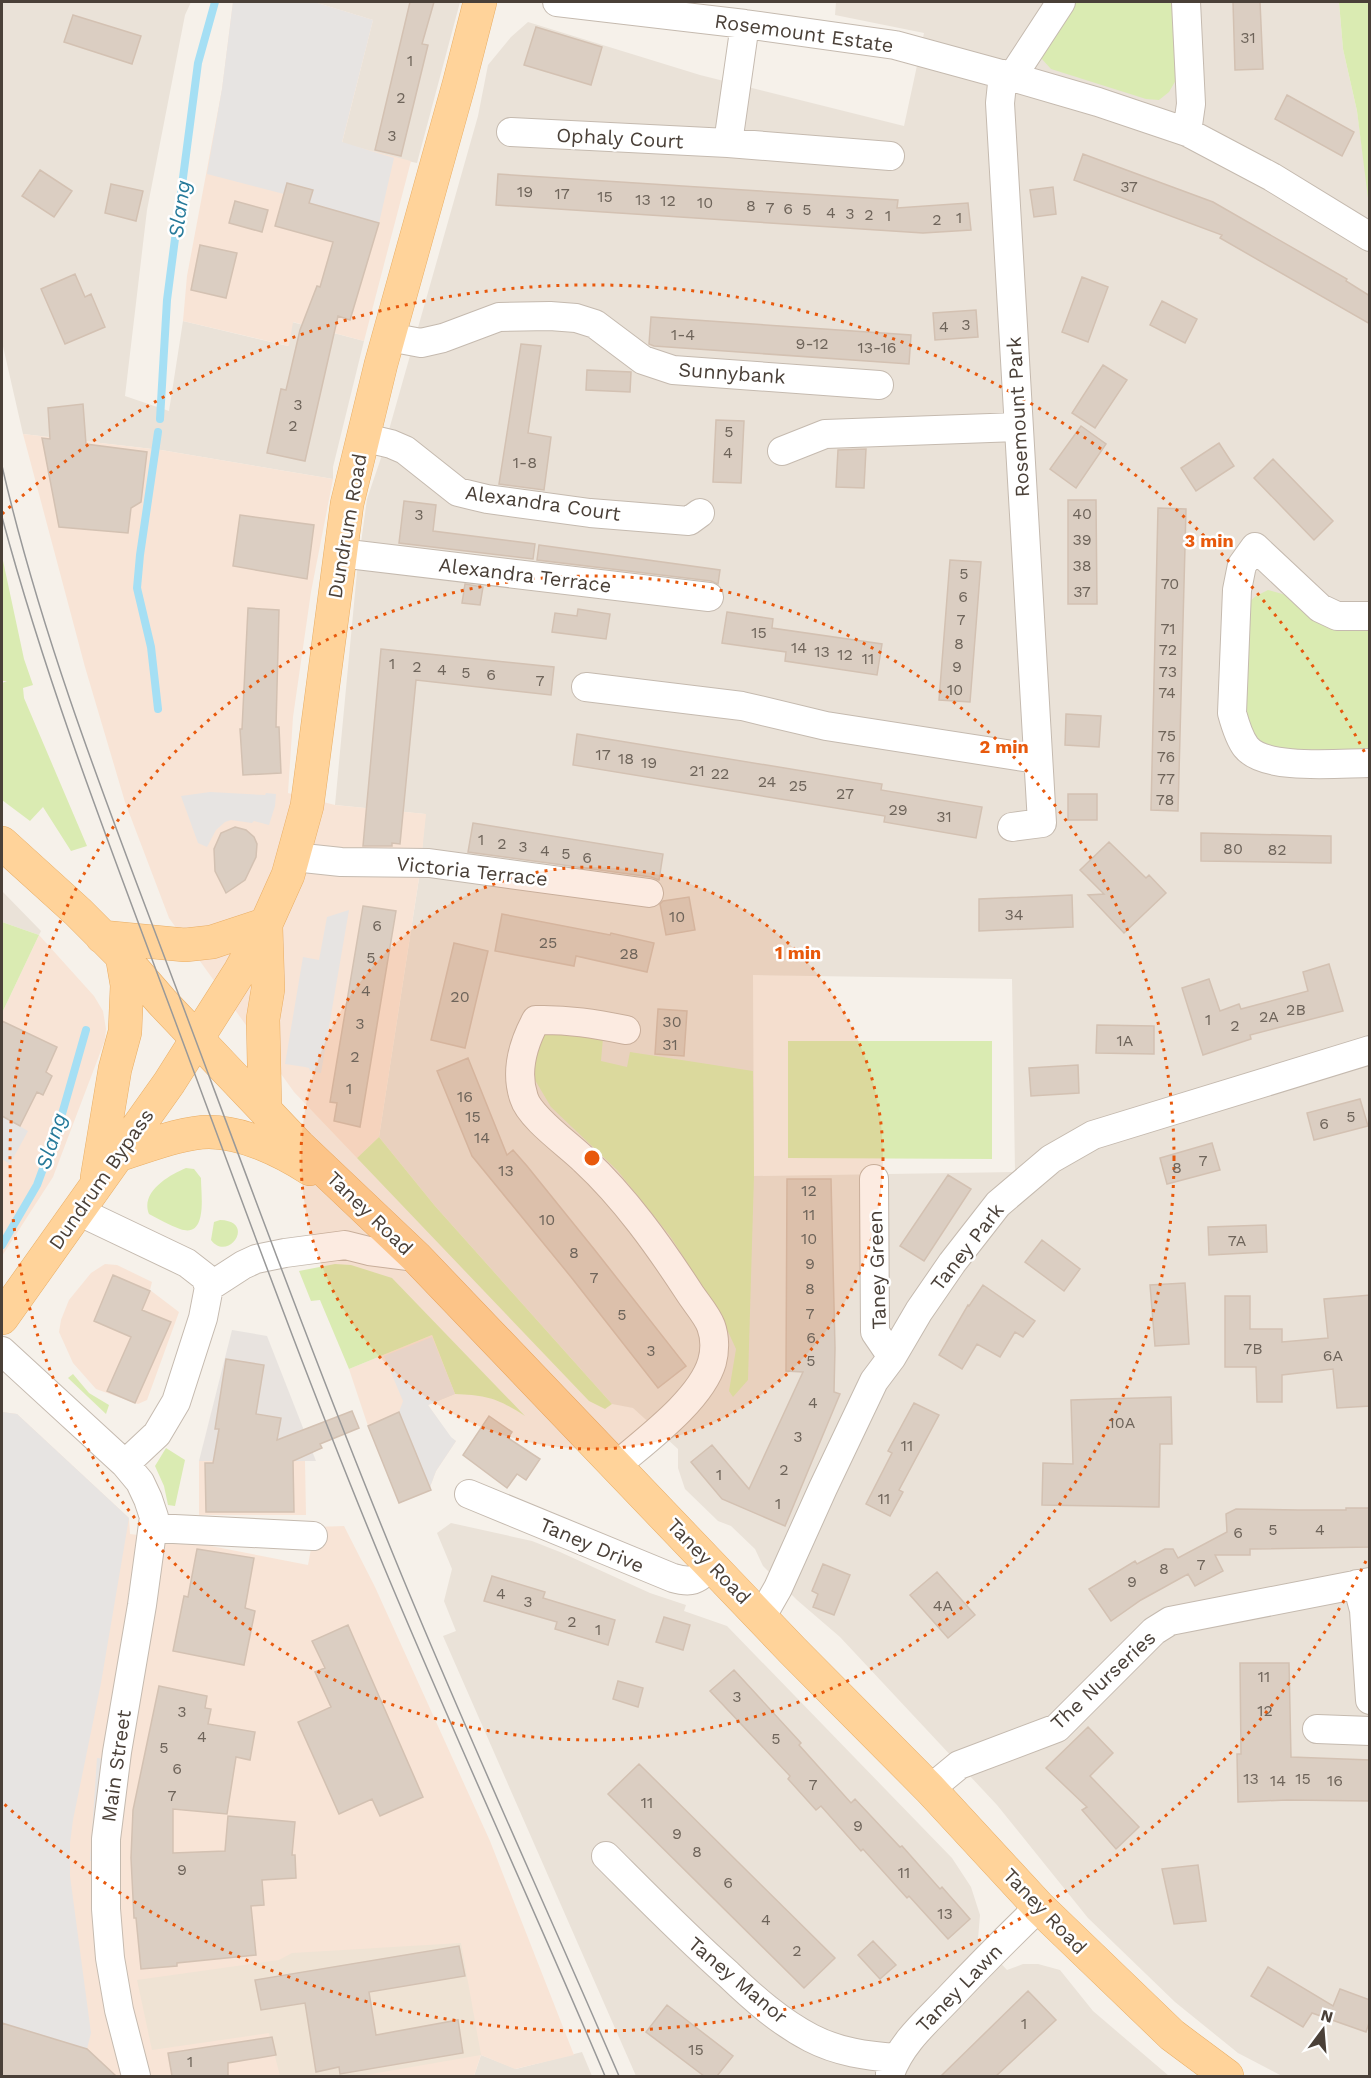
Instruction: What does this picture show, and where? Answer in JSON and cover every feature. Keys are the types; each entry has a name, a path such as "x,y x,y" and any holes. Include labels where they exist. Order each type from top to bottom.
{"main road":[{"name":"Dundrum Road","path":"196,1038 236,978 266,924 294,857 307,806 347,504 389,337 480,2"},
{"name":"Taney Road","path":"2,843 78,912 299,1146 416,1257 827,1686 930,1789 1039,1907 1172,2035 1227,2076"},
{"path":"87,1198 97,1167 115,1069 125,1032 127,985 112,946 185,945 212,942 266,924 268,988 263,1019 265,1110"},
{"name":"Dundrum Bypass","path":"2,1318 169,1083 196,1038"},
{"path":"118,1155 181,1136 211,1132 242,1138 293,1158 348,1192"}],"street":[{"name":"Rosemount Estate","path":"557,2 602,5 895,45 1008,75 1187,132 1272,177 1370,237"},
{"path":"1008,75 1061,2"},
{"path":"1186,2 1191,104 1187,132"},
{"path":"728,143 746,24"},
{"name":"Rosemount Park","path":"1008,75 1000,103 1042,823 1012,827"},
{"name":"Ophaly Court","path":"511,132 728,143 890,156"},
{"name":"Sunnybank","path":"389,337 421,343 443,338 499,317 576,318 595,324 643,360 673,370 879,385"},
{"path":"782,451 825,434 1018,427"},
{"name":"Alexandra Court","path":"363,437 405,450 458,492 487,499 590,513 688,521 700,513"},
{"path":"1370,616 1337,616 1320,608 1255,547 1242,565 1237,590 1232,713 1246,748 1261,758 1286,763 1370,763"},
{"name":"Alexandra Terrace","path":"340,553 709,597"},
{"path":"586,687 742,706 826,726 1037,759"},
{"name":"Victoria Terrace","path":"294,857 340,862 429,863 649,893"},
{"path":"617,1465 668,1421 697,1391 712,1364 714,1344 710,1325 670,1263 629,1209 586,1161 541,1121 525,1101 519,1076 527,1036 536,1020 576,1022 626,1030"},
{"name":"Taney Park","path":"762,1616 778,1588 874,1380 892,1357 919,1311 952,1263 998,1204 1051,1159 1093,1135 1370,1050"},
{"name":"Taney Green","path":"874,1179 875,1332 892,1357"},
{"path":"87,1198 187,1263 205,1277 209,1287 203,1318 176,1402 157,1434 125,1464"},
{"path":"209,1287 256,1259 285,1253 345,1245 369,1251 416,1257"},
{"name":"Main Street","path":"2,1351 125,1464 140,1482 154,1517 142,1605 110,1797 105,1875 110,1958 119,2010 136,2076"},
{"name":"Taney Drive","path":"469,1494 684,1582 694,1580 713,1566"},
{"path":"154,1528 314,1536"},
{"name":"The Nurseries","path":"930,1789 959,1765 1057,1728 1154,1631 1170,1621 1364,1583 1370,1700"},
{"path":"1317,1729 1370,1731"},
{"name":"Taney Manor","path":"606,1856 685,1936 763,2007 811,2038 841,2050 870,2056 892,2067"},
{"name":"Taney Lawn","path":"892,2067 916,2031 1039,1907"}],"shaded area":[{"path":"2,2 191,2 185,15 147,210 125,396 169,411 183,321 288,346 292,322 364,341 333,467 333,479 161,450 23,434 2,342"},
{"path":"233,2 314,2 373,20 342,143 411,161 364,341 293,322 289,346 183,321 187,276 222,89"},
{"path":"233,2 314,2 373,20 342,142 394,158 379,223 309,203 313,190 288,183 284,194 207,174 222,89"},
{"path":"314,2 460,2 417,163 342,143 373,20"},
{"path":"836,2 1339,2 1343,49 1357,111 1370,206 1369,2076 1282,2076 1238,2053 1175,2002 1088,1918 997,1805 840,1637 797,1600 763,1566 755,1549 731,1526 718,1521 685,1489 678,1468 678,1449 633,1408 612,1404 435,1206 379,1137 420,872 425,814 335,805 357,572 367,499 381,458 478,116 488,65 511,37 528,22 700,75 904,126 924,33 835,15","holes":["753,975 1012,979 1015,1172 754,1176"]},
{"path":"23,434 161,450 333,479 311,592 293,717 288,793 335,805 426,814 420,872 379,1137 357,1158 294,1092 169,918 125,802 85,667"},
{"path":"210,792 276,794 269,825 254,821 252,823 231,820 216,830 207,847 198,843 181,796"},
{"path":"2,891 41,931 39,935 2,922"},
{"path":"349,910 321,1073 310,1071 309,1068 285,1064 303,957 319,960 327,917"},
{"path":"39,935 94,996 103,1011 105,1040 53,1177 2,1256 2,1013"},
{"path":"2,1116 28,1131 10,1164 2,1159"},
{"path":"105,1264 117,1265 152,1282 150,1290 179,1312 147,1400 138,1404 96,1389 73,1363 59,1332 69,1300 91,1273"},
{"path":"232,1330 267,1336 316,1461 199,1461"},
{"path":"432,1335 455,1394 428,1405 451,1438 456,1441 436,1471 431,1490 399,1503 368,1426 349,1369"},
{"path":"432,1337 455,1394 428,1405 456,1441 436,1471 430,1487 399,1412 403,1401 384,1356"},
{"path":"2,1412 17,1414 129,1518 130,1534 185,1541 308,1565 315,1527 344,1526 375,1587 490,1841 574,2055 515,2069 481,2055 474,2076 2,2076"},
{"path":"2,1412 17,1414 129,1518 101,1683 70,1843 70,1876 91,2033 87,2049 2,2023"},
{"path":"199,1461 305,1461 306,1515 199,1515"},
{"path":"451,1523 532,1541 650,1593 686,1605 684,1611 727,1626 952,1858 971,1887 980,1915 978,1939 1007,1970 1023,1964 1038,1964 1060,1970 1093,2011 1169,2076 636,2076 443,1636 456,1631 444,1601 452,1569 437,1533"},
{"path":"97,1758 107,1759 99,1861 90,1861"},
{"path":"461,1943 481,2055 360,2076 280,2076 269,2033 152,2050 137,1980 279,1960 292,1953"},
{"path":"582,2052 592,2076 474,2076 481,2055 516,2069"}],"green space":[{"path":"1069,2 1172,2 1176,80 1169,92 1159,100 1146,99 1051,69 1041,58"},
{"path":"1339,2 1369,2 1369,206 1357,111 1343,49"},
{"path":"2,556 24,659 33,685 23,688 24,698 87,846 71,851 43,807 30,821 2,800 2,683 7,681 2,681"},
{"path":"1268,590 1286,595 1328,628 1340,631 1369,630 1369,751 1279,749 1261,742 1248,726 1245,706 1248,603"},
{"path":"2,922 39,935 2,1013"},
{"path":"542,1030 603,1038 601,1061 627,1067 630,1052 753,1071 754,1176 748,1380 733,1397 729,1391 736,1349 720,1314 670,1236 617,1170 551,1107 532,1075"},
{"path":"788,1041 992,1041 992,1159 788,1158"},
{"path":"379,1137 435,1206 612,1404 605,1409 589,1401 357,1158"},
{"path":"186,1168 194,1169 201,1178 201,1214 195,1228 189,1230 180,1229 149,1214 147,1206 152,1192 158,1185"},
{"path":"220,1220 231,1222 237,1227 236,1239 225,1247 218,1246 211,1240 214,1222"},
{"path":"335,1264 351,1265 392,1278 525,1416 492,1399 476,1395 455,1394 432,1335 349,1369 320,1300 311,1301 299,1271"},
{"path":"73,1374 89,1393 109,1405 106,1414 68,1378"},
{"path":"166,1448 185,1460 175,1506 168,1505 164,1486 155,1466"}],"building":[{"path":"410,2 434,2 422,44 428,45 401,156 375,150"},
{"path":"1233,2 1260,2 1263,69 1235,70"},
{"path":"73,15 141,36 132,64 64,42"},
{"path":"536,27 602,47 591,85 524,65"},
{"path":"1287,95 1354,132 1342,156 1275,119"},
{"path":"1083,154 1213,202 1347,279 1346,281 1370,296 1370,324 1220,238 1222,235 1074,180"},
{"path":"40,170 72,191 54,217 22,196"},
{"path":"498,174 898,200 897,208 968,203 971,230 923,233 496,205"},
{"path":"287,183 313,190 309,203 379,223 350,320 338,316 305,461 267,453 281,389 286,390 300,330 317,286 320,287 333,242 275,226"},
{"path":"111,184 143,191 136,221 105,213"},
{"path":"1053,187 1056,214 1034,217 1030,190"},
{"path":"235,201 268,210 262,232 229,223"},
{"path":"200,245 237,253 226,298 191,290"},
{"path":"75,274 85,297 91,294 105,327 65,344 41,289"},
{"path":"1082,277 1108,287 1088,342 1062,332"},
{"path":"1162,301 1197,319 1185,343 1150,325"},
{"path":"976,310 978,337 935,340 933,313"},
{"path":"651,317 911,335 909,364 654,346 649,344"},
{"path":"521,344 541,346 528,433 551,437 544,490 499,484"},
{"path":"1103,365 1127,380 1095,428 1072,413"},
{"path":"587,370 631,372 630,392 586,390"},
{"path":"83,404 86,444 147,452 141,502 131,508 128,533 59,527 42,438 50,439 48,408"},
{"path":"716,420 744,421 741,483 713,482"},
{"path":"1081,426 1106,444 1076,488 1050,469"},
{"path":"1219,443 1234,466 1196,491 1181,468"},
{"path":"866,449 864,488 836,487 838,450"},
{"path":"1273,459 1333,521 1314,540 1254,478"},
{"path":"1068,500 1096,500 1097,604 1068,604"},
{"path":"404,501 436,505 433,531 535,544 533,559 399,543"},
{"path":"1158,508 1186,509 1178,811 1151,810"},
{"path":"240,515 314,525 307,579 233,566"},
{"path":"539,545 720,570 718,584 711,581 537,560"},
{"path":"950,560 981,562 970,702 939,700"},
{"path":"465,584 483,587 480,605 462,603"},
{"path":"248,608 279,610 276,727 279,727 281,773 243,775 240,729 242,729"},
{"path":"578,609 610,614 606,639 552,632 555,613 577,616"},
{"path":"727,612 773,619 772,628 882,644 877,675 785,661 786,652 722,643"},
{"path":"381,649 554,667 551,695 416,680 400,844 363,846"},
{"path":"1066,714 1101,716 1099,747 1065,745"},
{"path":"577,734 882,784 881,790 982,807 976,838 884,822 885,816 573,765"},
{"path":"1068,794 1097,794 1097,820 1068,820"},
{"path":"473,823 663,854 659,880 651,877 468,852"},
{"path":"235,827 246,830 254,837 257,844 256,857 245,880 226,893 215,871 214,849 221,833"},
{"path":"1201,833 1331,836 1331,863 1201,861"},
{"path":"1109,842 1146,878 1149,875 1166,893 1124,933 1088,895 1104,894 1080,870"},
{"path":"1072,895 1073,927 979,931 979,899"},
{"path":"689,897 695,930 666,935 660,904 663,901"},
{"path":"363,906 396,911 360,1127 334,1121 337,1103 330,1102"},
{"path":"502,914 654,943 647,972 576,956 574,966 495,951"},
{"path":"454,943 488,951 465,1048 431,1040"},
{"path":"1329,964 1343,1011 1250,1035 1251,1039 1203,1055 1182,988 1209,979 1220,1011 1239,1004 1241,1009 1308,991 1303,972"},
{"path":"658,1009 687,1011 684,1056 655,1054"},
{"path":"2,1021 57,1047 46,1072 52,1076 43,1095 37,1092 20,1126 2,1116"},
{"path":"1097,1025 1154,1026 1154,1054 1096,1053"},
{"path":"468,1058 507,1155 513,1150 527,1166 686,1366 658,1388 472,1156 437,1071"},
{"path":"1078,1065 1079,1093 1031,1096 1029,1068"},
{"path":"1360,1099 1368,1126 1314,1140 1307,1113"},
{"path":"1212,1143 1220,1170 1167,1184 1160,1158"},
{"path":"948,1175 971,1189 924,1261 900,1246"},
{"path":"787,1179 831,1179 834,1392 840,1394 785,1526 722,1499 691,1462 712,1445 749,1489 803,1372 786,1371"},
{"path":"1266,1225 1267,1252 1209,1255 1208,1227"},
{"path":"1042,1240 1080,1269 1064,1291 1025,1262"},
{"path":"113,1275 150,1291 142,1310 171,1322 135,1403 107,1391 131,1337 94,1321"},
{"path":"1185,1283 1189,1344 1155,1346 1150,1285"},
{"path":"983,1285 1035,1321 1023,1337 1015,1332 1000,1357 977,1344 962,1369 939,1355 968,1305"},
{"path":"1370,1295 1370,1406 1337,1408 1333,1369 1282,1375 1282,1402 1257,1402 1256,1367 1225,1367 1225,1296 1250,1296 1250,1329 1282,1329 1282,1342 1328,1338 1324,1299"},
{"path":"226,1359 264,1365 256,1414 281,1418 277,1440 352,1411 359,1428 320,1444 322,1448 293,1461 294,1512 206,1512 205,1463 213,1463 219,1429 215,1429"},
{"path":"1171,1397 1172,1444 1160,1444 1159,1507 1042,1505 1043,1463 1073,1464 1071,1400"},
{"path":"914,1403 939,1415 899,1490 903,1492 890,1516 866,1504 892,1453 888,1451"},
{"path":"399,1412 431,1490 399,1503 368,1426"},
{"path":"489,1416 512,1432 508,1438 540,1459 526,1480 517,1474 507,1488 463,1455"},
{"path":"1346,1508 1370,1508 1370,1547 1250,1549 1250,1555 1215,1555 1223,1571 1195,1586 1188,1574 1141,1600 1111,1621 1089,1589 1135,1561 1137,1564 1165,1549 1173,1549 1178,1558 1227,1532 1226,1514 1236,1509 1346,1510"},
{"path":"197,1549 254,1558 245,1608 255,1611 244,1665 173,1651 184,1596 188,1597"},
{"path":"823,1564 850,1575 834,1615 813,1607 818,1594 812,1591"},
{"path":"937,1572 975,1615 948,1638 910,1595"},
{"path":"492,1576 545,1592 543,1598 615,1620 608,1645 555,1629 557,1622 484,1601"},
{"path":"664,1617 690,1625 683,1650 656,1642"},
{"path":"348,1625 423,1797 380,1816 372,1799 339,1814 298,1722 331,1707 315,1672 325,1668 312,1641"},
{"path":"1240,1663 1289,1663 1291,1757 1370,1760 1370,1801 1238,1802 1237,1754 1241,1754"},
{"path":"734,1670 801,1743 799,1745 851,1803 855,1799 900,1847 902,1846 940,1889 942,1887 970,1919 948,1939 863,1849 861,1851 821,1806 816,1810 788,1779 790,1776 710,1691"},
{"path":"618,1681 643,1688 638,1707 613,1699"},
{"path":"159,1686 207,1696 205,1708 211,1709 208,1724 255,1732 250,1760 236,1757 227,1814 173,1809 173,1853 225,1851 228,1816 295,1822 292,1855 295,1855 296,1878 262,1880 264,1905 251,1906 256,1955 141,1969 136,1918 134,1918 131,1858 133,1810"},
{"path":"1088,1727 1113,1753 1090,1776 1139,1827 1116,1849 1082,1810 1087,1807 1046,1768"},
{"path":"639,1764 835,1958 804,1988 608,1794"},
{"path":"1198,1865 1206,1921 1174,1924 1162,1869"},
{"path":"873,1941 896,1965 880,1979 858,1955"},
{"path":"459,1946 465,1976 369,1992 376,2035 458,2020 463,2053 340,2074 339,2067 316,2072 305,2003 261,2010 255,1980"},
{"path":"1268,1967 1333,2006 1340,1989 1370,2000 1370,2020 1366,2032 1312,2013 1303,2027 1251,1996"},
{"path":"1028,1991 1056,2020 996,2076 941,2076"},
{"path":"667,2005 733,2056 717,2076 704,2076 646,2032"},
{"path":"2,2023 87,2049 116,2076 2,2076"},
{"path":"272,2037 276,2055 228,2063 228,2076 172,2076 168,2053"}],"waterway":[{"name":"Slang","path":"160,419 167,300 198,63 215,2"},
{"name":"Slang","path":"158,432 137,588 151,647 158,709"},
{"name":"Slang","path":"2,1245 37,1185 58,1128 86,1030"}],"tram line":[{"path":"2,466 40,608 87,749 316,1360 422,1624 619,2076"},
{"path":"2,517 20,581 82,769 303,1362 356,1499 411,1631 605,2076"}]}
